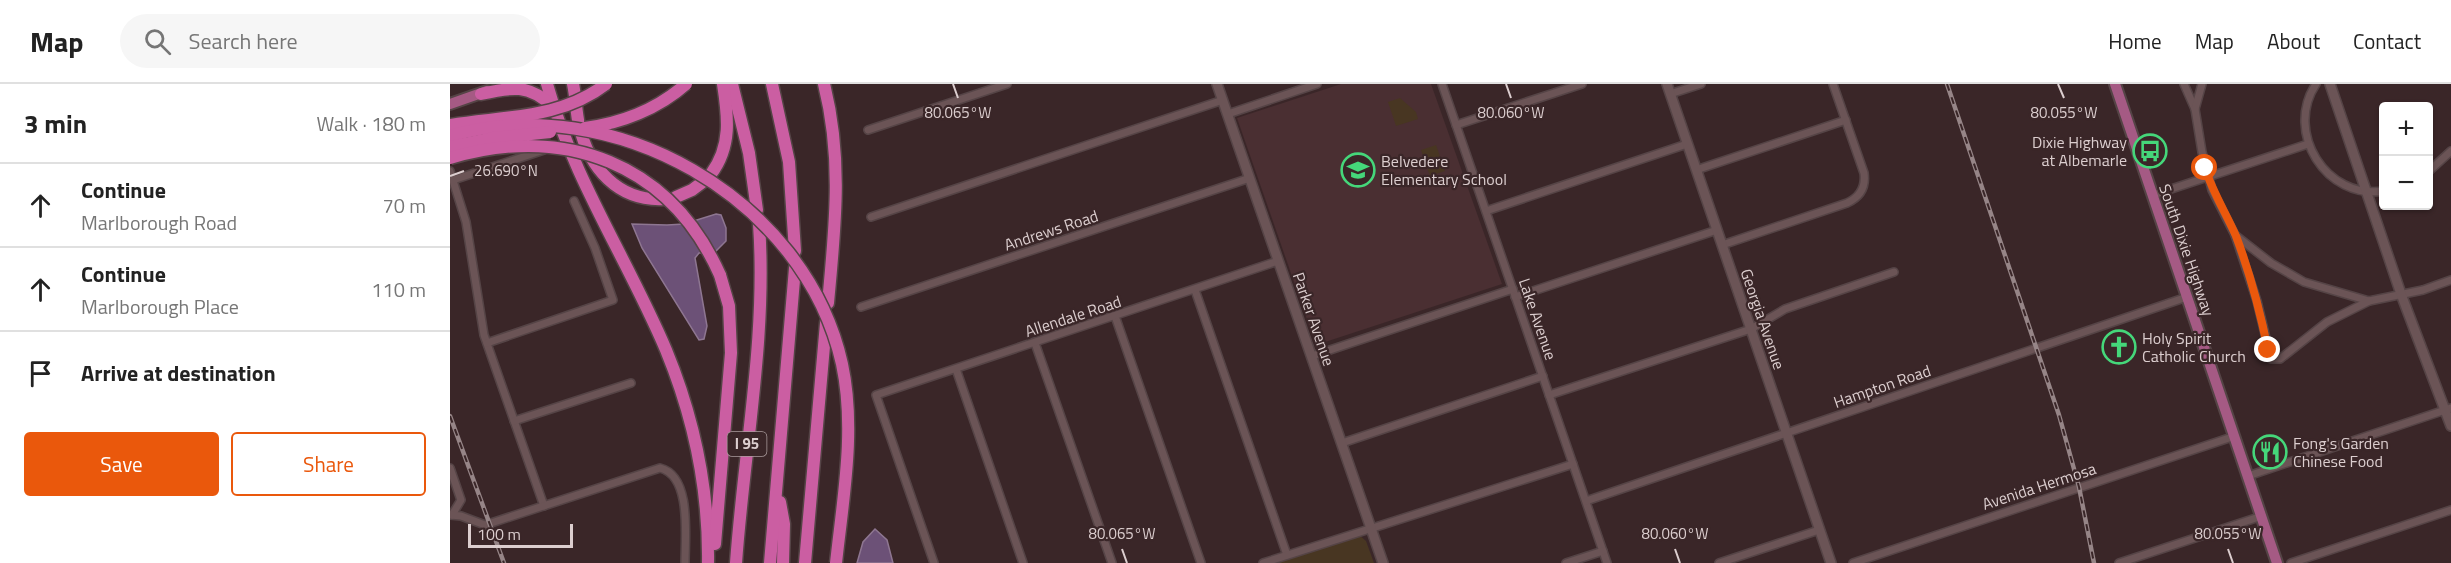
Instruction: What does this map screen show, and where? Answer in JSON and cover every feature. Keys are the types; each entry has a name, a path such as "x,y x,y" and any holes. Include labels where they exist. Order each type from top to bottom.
{"highway":[{"path":"547,84 577,170 658,333 682,392 701,470 711,563"},
{"path":"573,84 583,141 595,166 615,186 639,197 670,198 692,190 708,178 723,153 728,117 723,84"},
{"path":"580,84 583,141"},
{"path":"450,125 556,110 583,100 606,84"},
{"path":"450,147 493,138 608,124 650,108 686,84"},
{"path":"732,84 749,153 757,210"},
{"path":"772,84 789,162 795,251"},
{"path":"824,84 834,133 837,177 828,303"},
{"path":"481,94 514,86 527,86 541,94 554,108"},
{"path":"450,136 485,129 534,125 584,131 633,143 681,164 710,181 743,206 781,243 821,306 842,364 848,426 836,563"},
{"path":"450,158 488,150 535,147 574,151 610,162 645,180 676,206 699,234 720,275 729,306 731,353 711,563"},
{"name":"I 95","path":"736,563 759,325 761,268 759,224"},
{"name":"I 95","path":"770,563 795,268"},
{"path":"805,563 826,323"},
{"path":"777,492 784,524 783,563"}],"main road":[{"path":"450,104 506,84"},
{"name":"South Dixie Highway","path":"2115,84 2277,563"}],"street":[{"path":"868,130 1007,84"},
{"name":"Parker Avenue","path":"1217,84 1383,563"},
{"path":"1228,114 1317,84"},
{"name":"Lake Avenue","path":"1442,84 1607,563"},
{"path":"1456,125 1582,84"},
{"name":"Georgia Avenue","path":"1667,84 1831,563"},
{"path":"1670,94 1701,84"},
{"path":"1722,245 1847,203 1859,195 1864,182 1864,172 1833,84"},
{"path":"2184,84 2195,109 2212,190 2235,235 2257,302 2271,359 2280,359 2327,322 2369,301 2423,290 2451,280"},
{"path":"2195,109 2202,84"},
{"path":"2316,84 2309,97 2304,118 2308,144 2318,164 2333,178 2352,188 2367,192 2379,191"},
{"path":"2330,84 2401,294 2448,409 2451,426"},
{"path":"871,217 1223,100"},
{"path":"1696,170 1846,120"},
{"path":"1486,211 1688,144"},
{"path":"2152,195 2308,144"},
{"path":"453,180 544,150"},
{"path":"2433,167 2451,151"},
{"path":"450,171 469,236 487,344 544,506"},
{"name":"Andrews Road","path":"861,307 1250,178"},
{"path":"487,344 613,300 596,248 574,201"},
{"path":"1312,356 1717,230"},
{"path":"2235,235 2271,264 2304,282 2369,301"},
{"name":"Allendale Road","path":"934,563 876,395 1278,261"},
{"path":"1550,395 1751,329 1785,309 1894,272"},
{"path":"1195,290 1287,555"},
{"name":"Hampton Road","path":"1586,501 2187,297"},
{"path":"1115,316 1201,563"},
{"path":"1035,343 1112,563"},
{"path":"956,369 1023,563"},
{"path":"1342,443 1543,376"},
{"path":"514,422 631,383"},
{"path":"2248,476 2448,409"},
{"name":"Avenida Hermosa","path":"1852,563 2235,436"},
{"path":"1263,563 1573,464"},
{"path":"450,468 461,500 451,515 485,525 660,468 668,470 676,478 685,506 685,563"},
{"path":"2291,563 2451,510"},
{"path":"2119,563 2262,516"},
{"path":"1719,563 1820,530"},
{"path":"1566,563 1603,551"}],"shaded area":[{"name":"Belvedere Elementary School","path":"1341,84 1431,84 1502,284 1316,345 1237,118"},
{"path":"1400,98 1416,112 1418,119 1396,126 1388,102"},
{"path":"1436,145 1445,171 1430,176 1421,150"},
{"path":"716,214 721,215 726,228 726,241 715,252 699,253 695,258 707,326 704,339 699,340 642,248 632,224 684,224"},
{"path":"875,529 887,540 893,563 857,563 863,542"},
{"path":"1359,535 1366,541 1374,563 1278,563"}],"railway":[{"path":"1947,84 2059,415 2079,487 2094,563"},
{"path":"450,416 504,563"}],"place":[{"name":"Dixie Highway at Albemarle","path":"2150,151"},
{"name":"Belvedere Elementary School","path":"1358,170"},
{"name":"Holy Spirit Catholic Church","path":"2119,347"},
{"name":"Fong's Garden Chinese Food","path":"2270,452"}],"route":[{"path":"2205,168 2218,204 2235,235 2257,302 2268,350"}]}
